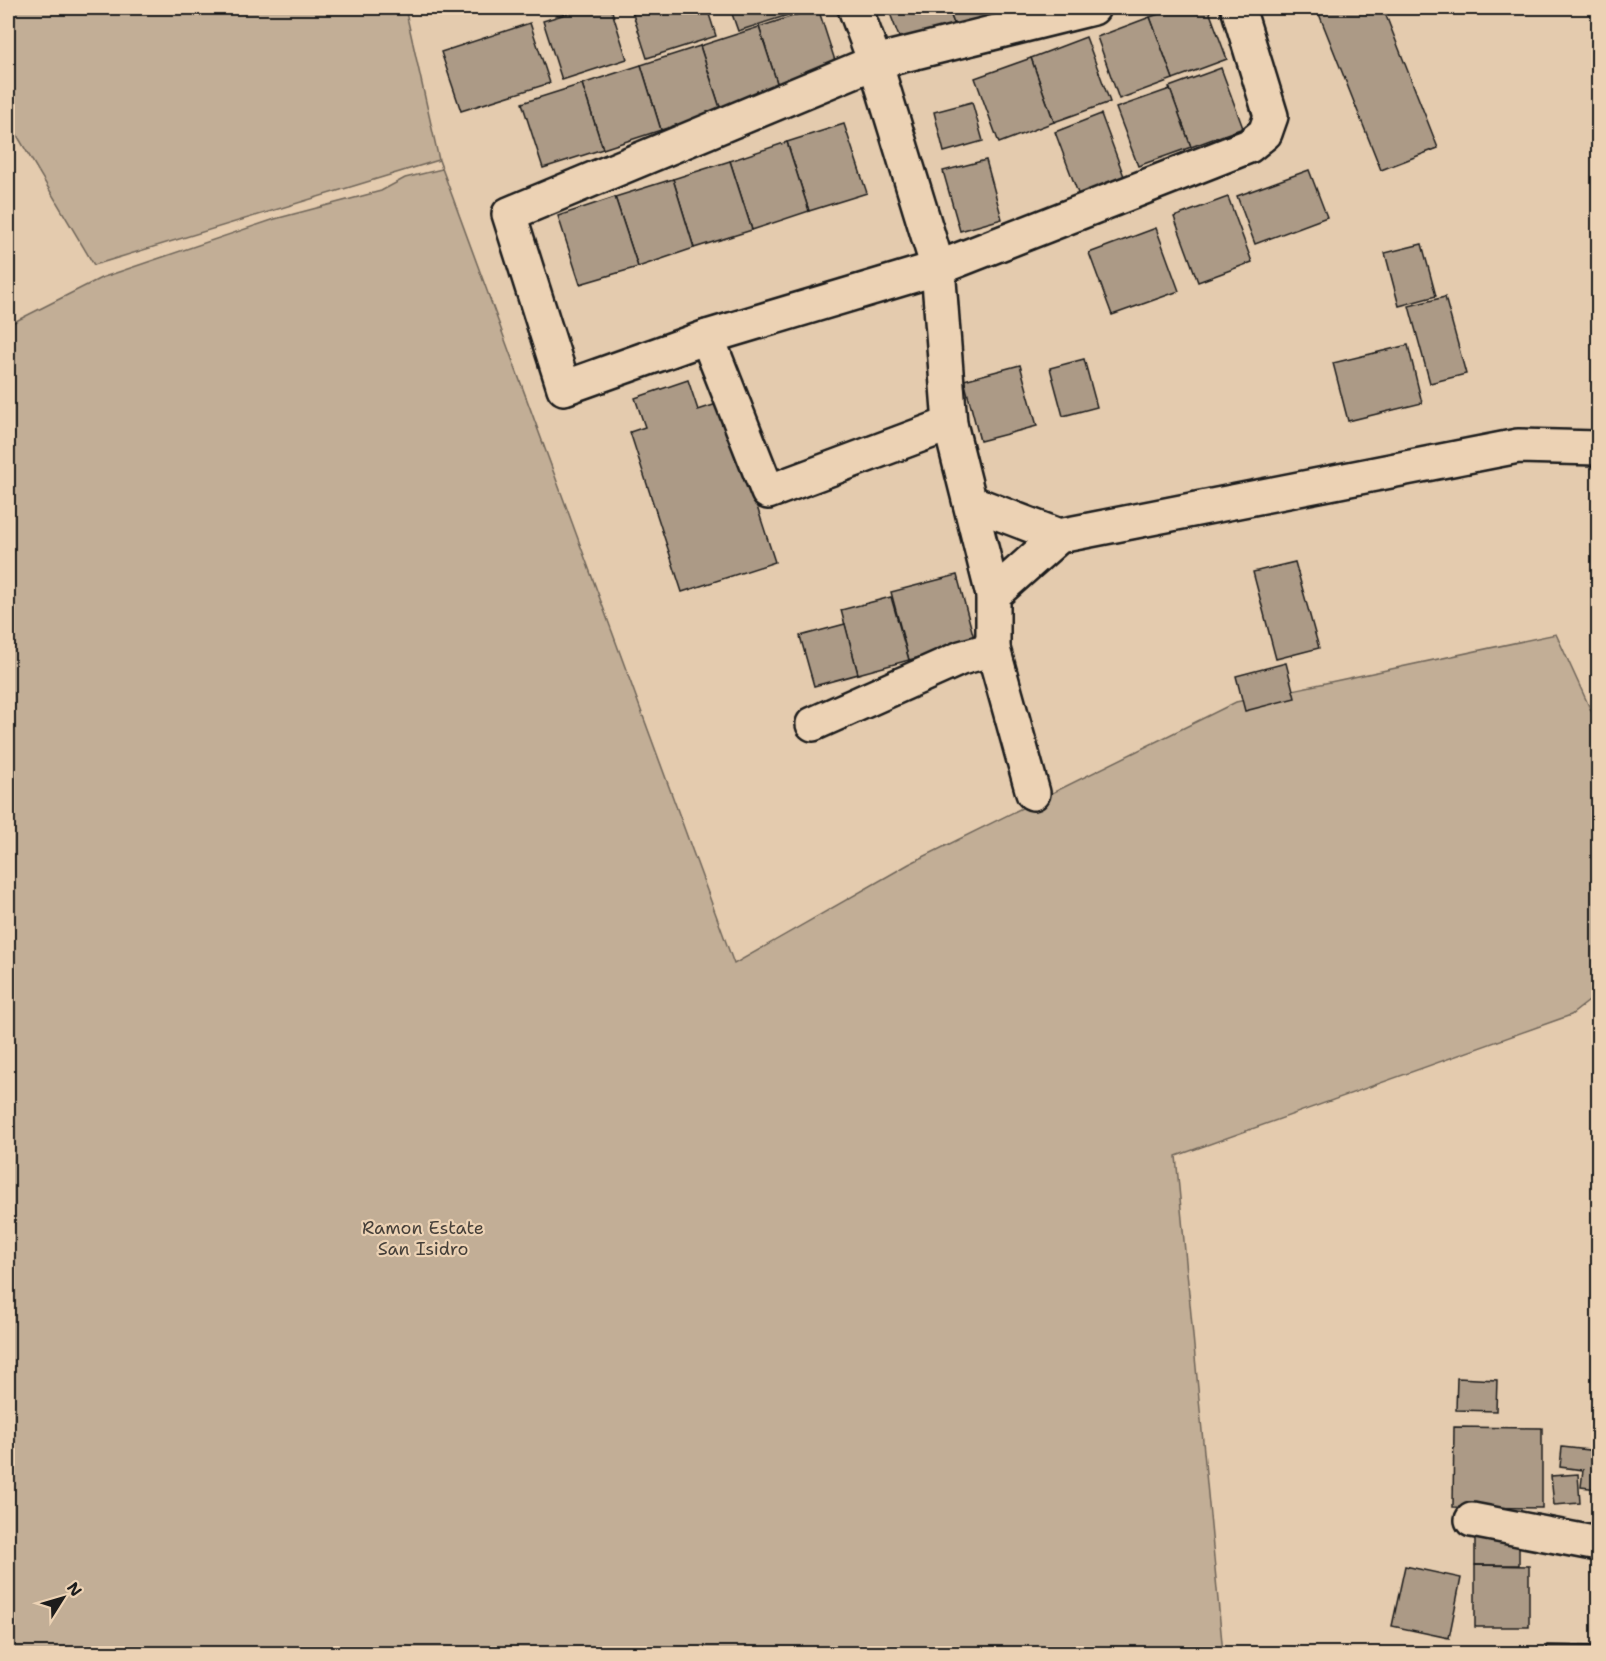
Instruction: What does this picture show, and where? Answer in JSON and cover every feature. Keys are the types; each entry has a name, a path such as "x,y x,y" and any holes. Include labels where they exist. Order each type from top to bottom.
{"street":[{"path":"855,8 875,62 938,268 950,424 993,595 993,649 1033,793"},
{"path":"1093,8 875,62 509,214 564,388 706,337 938,268 1250,146 1265,134 1271,116 1238,8"},
{"path":"706,337 768,492 950,424"},
{"path":"993,595 1059,536 1518,446 1599,448"},
{"path":"970,502 1059,536"},
{"path":"813,724 961,658 993,649"},
{"path":"1472,1520 1599,1544"}],"green space":[{"path":"8,8 405,8 439,160 94,265 8,120"},
{"name":"Ramon Estate San Isidro","path":"439,160 734,964 909,864 1236,702 1556,634 1598,726 1598,994 1571,1015 1176,1156 1223,1653 8,1654 8,325 101,278 275,219 381,191 405,178 442,169"}],"building":[{"path":"585,8 611,8 627,59 562,80 543,21"},
{"path":"631,8 707,8 716,36 647,58"},
{"path":"730,8 810,8 738,31"},
{"path":"818,8 839,73 780,92 759,27"},
{"path":"888,8 948,8 957,31 904,50"},
{"path":"948,8 1009,8 1010,11 957,31"},
{"path":"1177,8 1208,8 1227,59 1173,79 1150,17"},
{"path":"1336,8 1383,8 1438,148 1381,170 1319,14"},
{"path":"1150,17 1173,79 1119,99 1097,37"},
{"path":"530,23 550,83 461,111 441,52"},
{"path":"759,27 780,92 721,111 700,46"},
{"path":"1086,37 1110,102 1054,122 1031,58"},
{"path":"700,46 721,111 661,130 641,65"},
{"path":"1031,58 1054,122 999,143 975,78"},
{"path":"641,65 661,130 603,149 582,84"},
{"path":"1221,68 1243,128 1191,147 1169,87"},
{"path":"582,84 603,149 543,168 522,103"},
{"path":"1170,89 1191,147 1138,166 1116,108"},
{"path":"972,102 983,141 944,152 934,112"},
{"path":"1101,114 1125,179 1079,196 1055,132"},
{"path":"844,124 867,193 809,211 787,142"},
{"path":"787,142 809,211 752,230 730,161"},
{"path":"986,160 1002,219 960,231 943,171"},
{"path":"730,161 752,230 694,248 673,179"},
{"path":"1309,170 1327,217 1255,244 1237,196"},
{"path":"673,179 694,248 638,267 615,197"},
{"path":"615,197 638,267 580,284 558,216"},
{"path":"1228,197 1252,262 1198,282 1174,217"},
{"path":"1156,228 1179,291 1112,315 1089,253"},
{"path":"1422,244 1436,296 1399,306 1385,253"},
{"path":"1445,297 1466,374 1430,383 1409,306"},
{"path":"1408,345 1422,403 1348,421 1333,363"},
{"path":"1084,359 1097,407 1063,416 1050,368"},
{"path":"1020,365 1037,426 980,441 964,380"},
{"path":"688,380 698,410 723,402 775,562 682,592 630,432 645,427 635,398"},
{"path":"1295,562 1319,648 1276,659 1253,572"},
{"path":"957,575 975,642 909,660 891,592"},
{"path":"891,597 909,660 858,674 841,610"},
{"path":"845,624 858,674 814,686 800,636"},
{"path":"1286,663 1295,698 1245,711 1236,676"},
{"path":"1457,1378 1497,1380 1496,1411 1456,1410"},
{"path":"1454,1427 1542,1428 1542,1508 1453,1507"},
{"path":"1562,1447 1598,1451 1598,1489 1581,1487 1583,1470 1560,1467"},
{"path":"1578,1474 1580,1503 1554,1505 1551,1476"},
{"path":"1475,1535 1519,1536 1519,1565 1475,1565"},
{"path":"1475,1565 1529,1566 1529,1627 1475,1627"},
{"path":"1405,1566 1461,1578 1449,1638 1392,1626"},
{"path":"1547,1645 1598,1646 1598,1654 1547,1654"}]}
